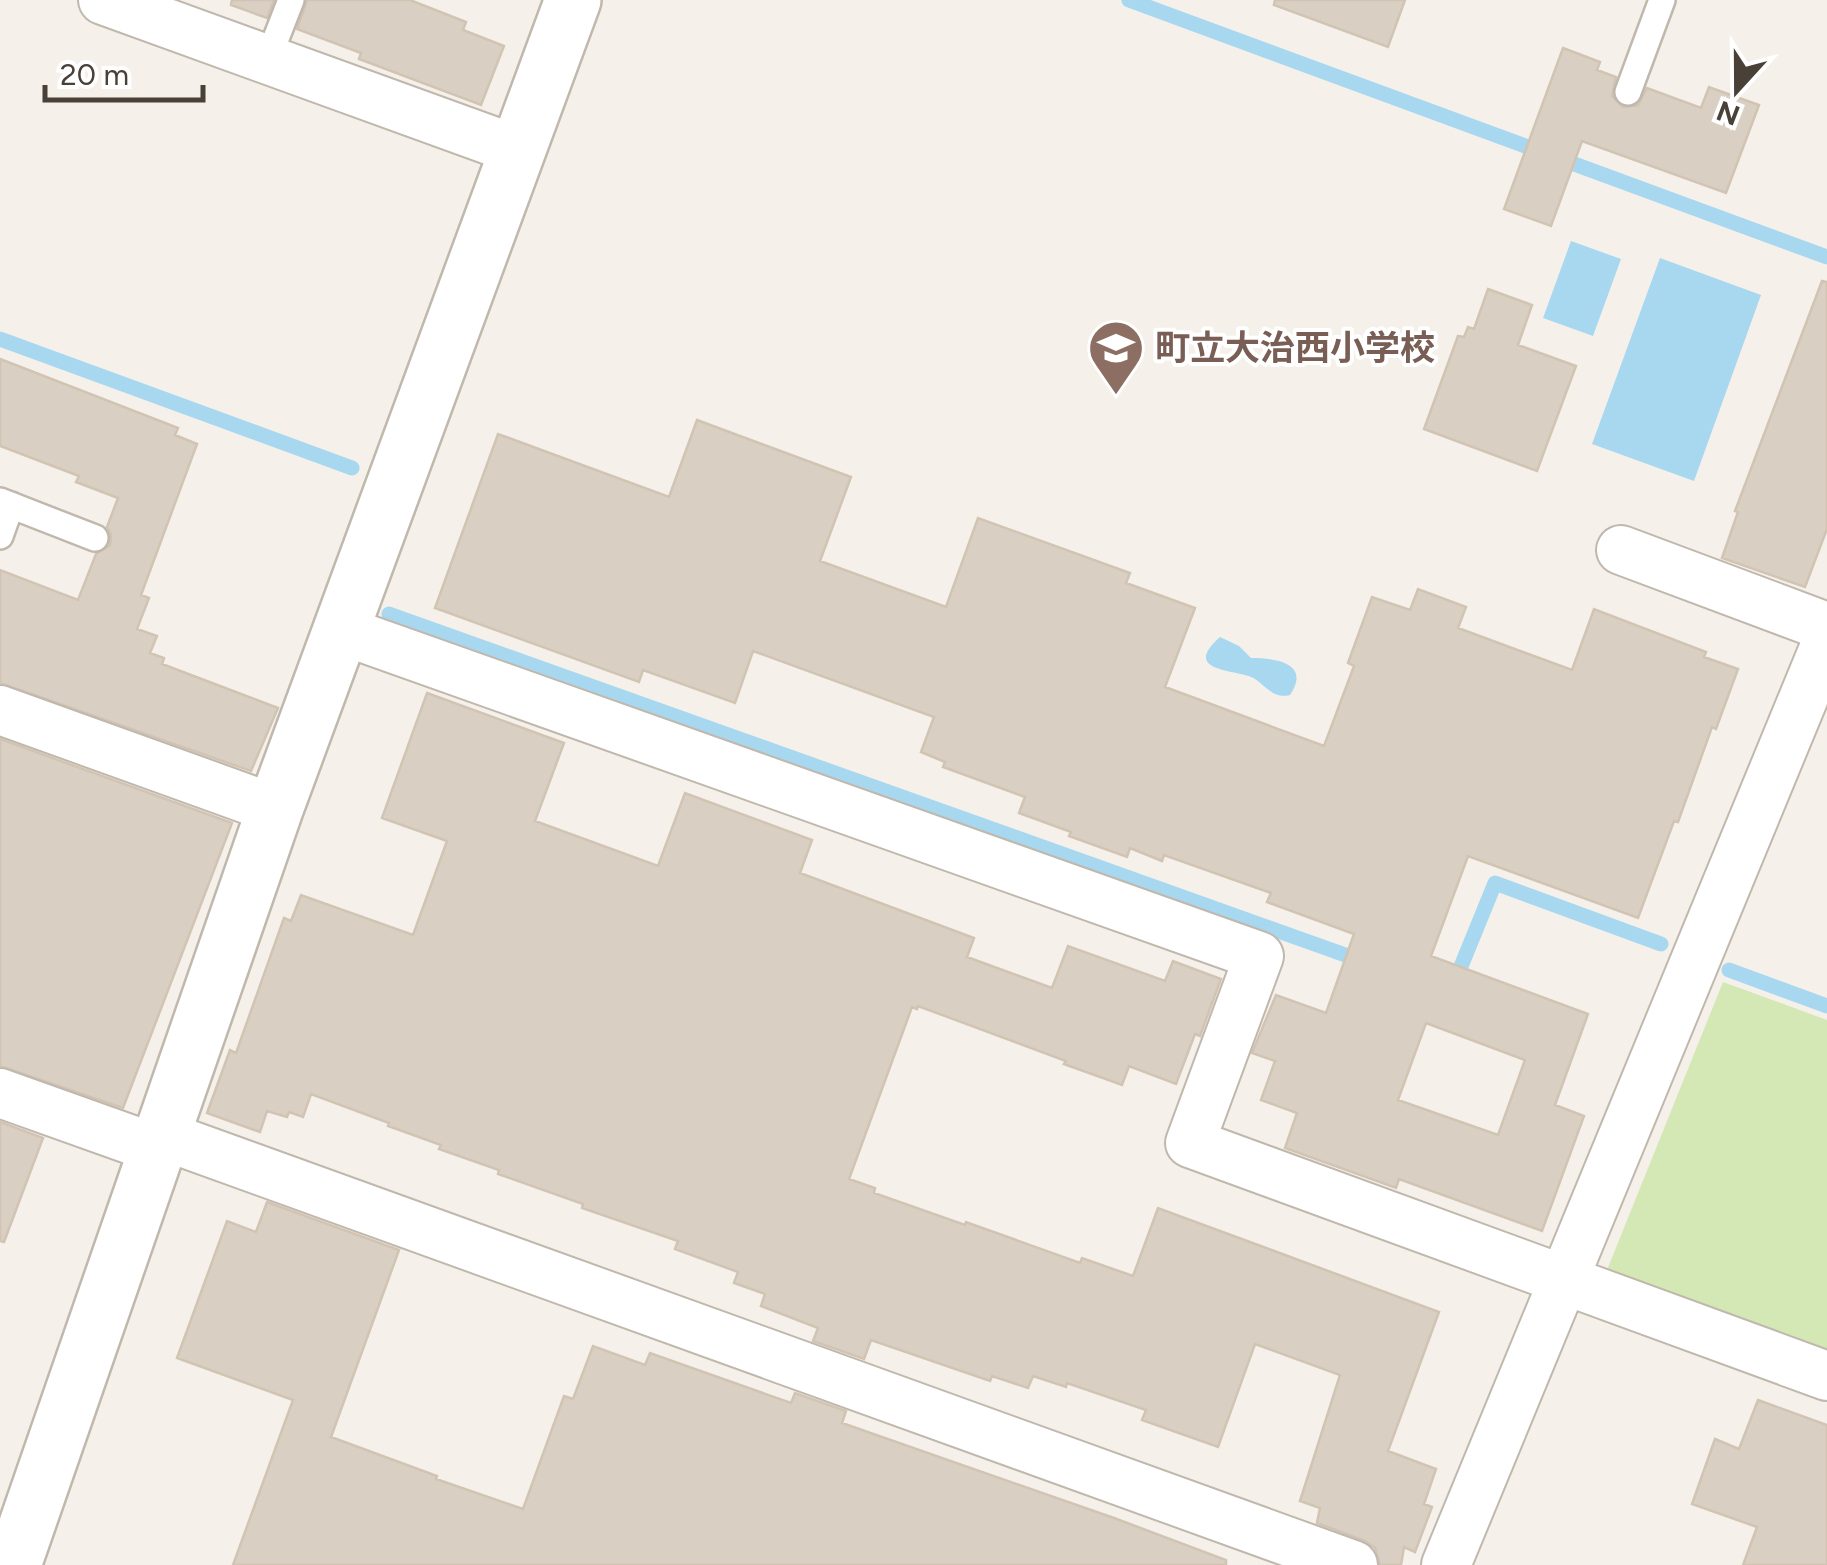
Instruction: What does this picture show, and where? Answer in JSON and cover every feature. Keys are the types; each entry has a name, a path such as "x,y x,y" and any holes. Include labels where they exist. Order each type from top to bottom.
{"street":[{"path":"103,0 518,150"},
{"path":"14,1565 276,809 573,0"},
{"path":"1621,550 1827,627"},
{"path":"341,630 1259,956 1190,1143 1827,1376"},
{"path":"1446,1565 1827,641"},
{"path":"0,710 276,809"},
{"path":"0,1094 160,1142 1352,1565"}],"lane":[{"path":"268,59 291,0"},
{"path":"1628,92 1662,0"},
{"path":"0,536 6,503 95,538"}],"green space":[{"path":"1723,982 1827,1020 1827,1351 1607,1270"}],"water":[{"path":"1571,241 1621,259 1593,336 1543,318"},
{"path":"1660,258 1761,295 1694,481 1592,444"},
{"path":"1220,637 1239,646 1251,658 1287,664 1296,675 1290,695 1275,694 1255,679 1209,664 1209,649"}],"building":[{"path":"232,0 274,0 267,18 231,5"},
{"path":"307,0 410,0 466,22 463,30 504,46 481,105 359,59 361,53 297,29"},
{"path":"1275,0 1405,0 1388,47 1274,5"},
{"path":"1563,48 1600,62 1597,70 1616,77 1612,96 1623,107 1638,105 1647,88 1701,108 1709,87 1759,105 1726,193 1582,141 1551,226 1504,209"},
{"path":"1822,281 1827,282 1827,529 1805,587 1722,558 1738,512 1735,511"},
{"path":"1488,289 1532,305 1518,345 1576,366 1537,471 1424,429 1458,336 1464,337 1468,327 1474,329"},
{"path":"0,359 178,428 175,435 197,444 141,595 149,598 137,629 157,636 150,653 164,658 162,664 278,708 251,771 0,683 0,570 78,600 96,554 110,545 107,527 118,498 76,482 79,476 0,446"},
{"path":"697,420 851,477 820,561 946,607 978,518 1130,573 1126,583 1195,608 1165,687 1324,746 1354,666 1348,663 1372,597 1410,610 1418,589 1466,607 1458,628 1572,670 1594,609 1706,652 1704,657 1738,669 1638,918 1468,856 1431,956 1588,1014 1555,1105 1584,1116 1542,1231 1399,1179 1396,1188 1285,1148 1297,1113 1261,1100 1275,1061 1252,1053 1276,995 1326,1013 1354,934 1267,902 1271,893 1164,855 1162,861 1130,848 1127,857 1019,813 1025,797 943,767 945,762 921,752 934,717 753,651 735,703 643,670 639,682 435,608 498,434 669,497","holes":["1426,1023 1525,1060 1498,1135 1398,1100"]},
{"path":"427,693 564,743 535,821 658,866 685,793 812,840 800,873 974,938 967,957 1052,988 1068,946 1165,981 1173,961 1221,979 1200,1036 1195,1034 1176,1084 1129,1066 1122,1085 918,1006 912,1007 849,1179 875,1188 874,1193 965,1225 966,1222 1080,1263 1082,1258 1133,1276 1158,1208 1439,1312 1388,1451 1436,1469 1424,1504 1432,1507 1415,1552 1404,1547 1401,1565 1380,1565 1375,1548 1317,1523 1320,1508 1300,1501 1340,1375 1255,1344 1218,1447 1142,1420 1146,1410 1067,1383 1066,1387 1033,1376 1028,1388 992,1376 990,1381 871,1340 864,1359 813,1341 818,1328 761,1306 765,1294 734,1283 738,1272 675,1249 678,1241 582,1208 583,1204 498,1174 499,1170 439,1149 441,1145 311,1094 303,1117 267,1111 260,1132 207,1113 230,1050 236,1053 284,918 291,921 301,895 413,935 447,841 382,818"},
{"path":"0,739 232,823 123,1108 0,1066"},
{"path":"0,1122 43,1138 4,1242 0,1241"},
{"path":"267,1202 399,1250 331,1437 437,1476 436,1479 523,1509 564,1396 573,1399 593,1346 645,1365 650,1353 791,1403 795,1393 846,1411 842,1423 1114,1518 1226,1560 1226,1565 233,1565 293,1400 177,1358 227,1221 256,1232"},
{"path":"1758,1400 1827,1425 1827,1565 1743,1565 1757,1527 1692,1504 1715,1439 1739,1449"}],"waterway":[{"path":"1129,0 1827,257"},
{"path":"0,339 352,468"},
{"path":"389,614 1365,962"},
{"path":"1453,986 1495,883 1661,944"},
{"path":"1729,970 1827,1006"}],"place":[{"name":"町立大治西小学校","path":"1116,397"}]}
